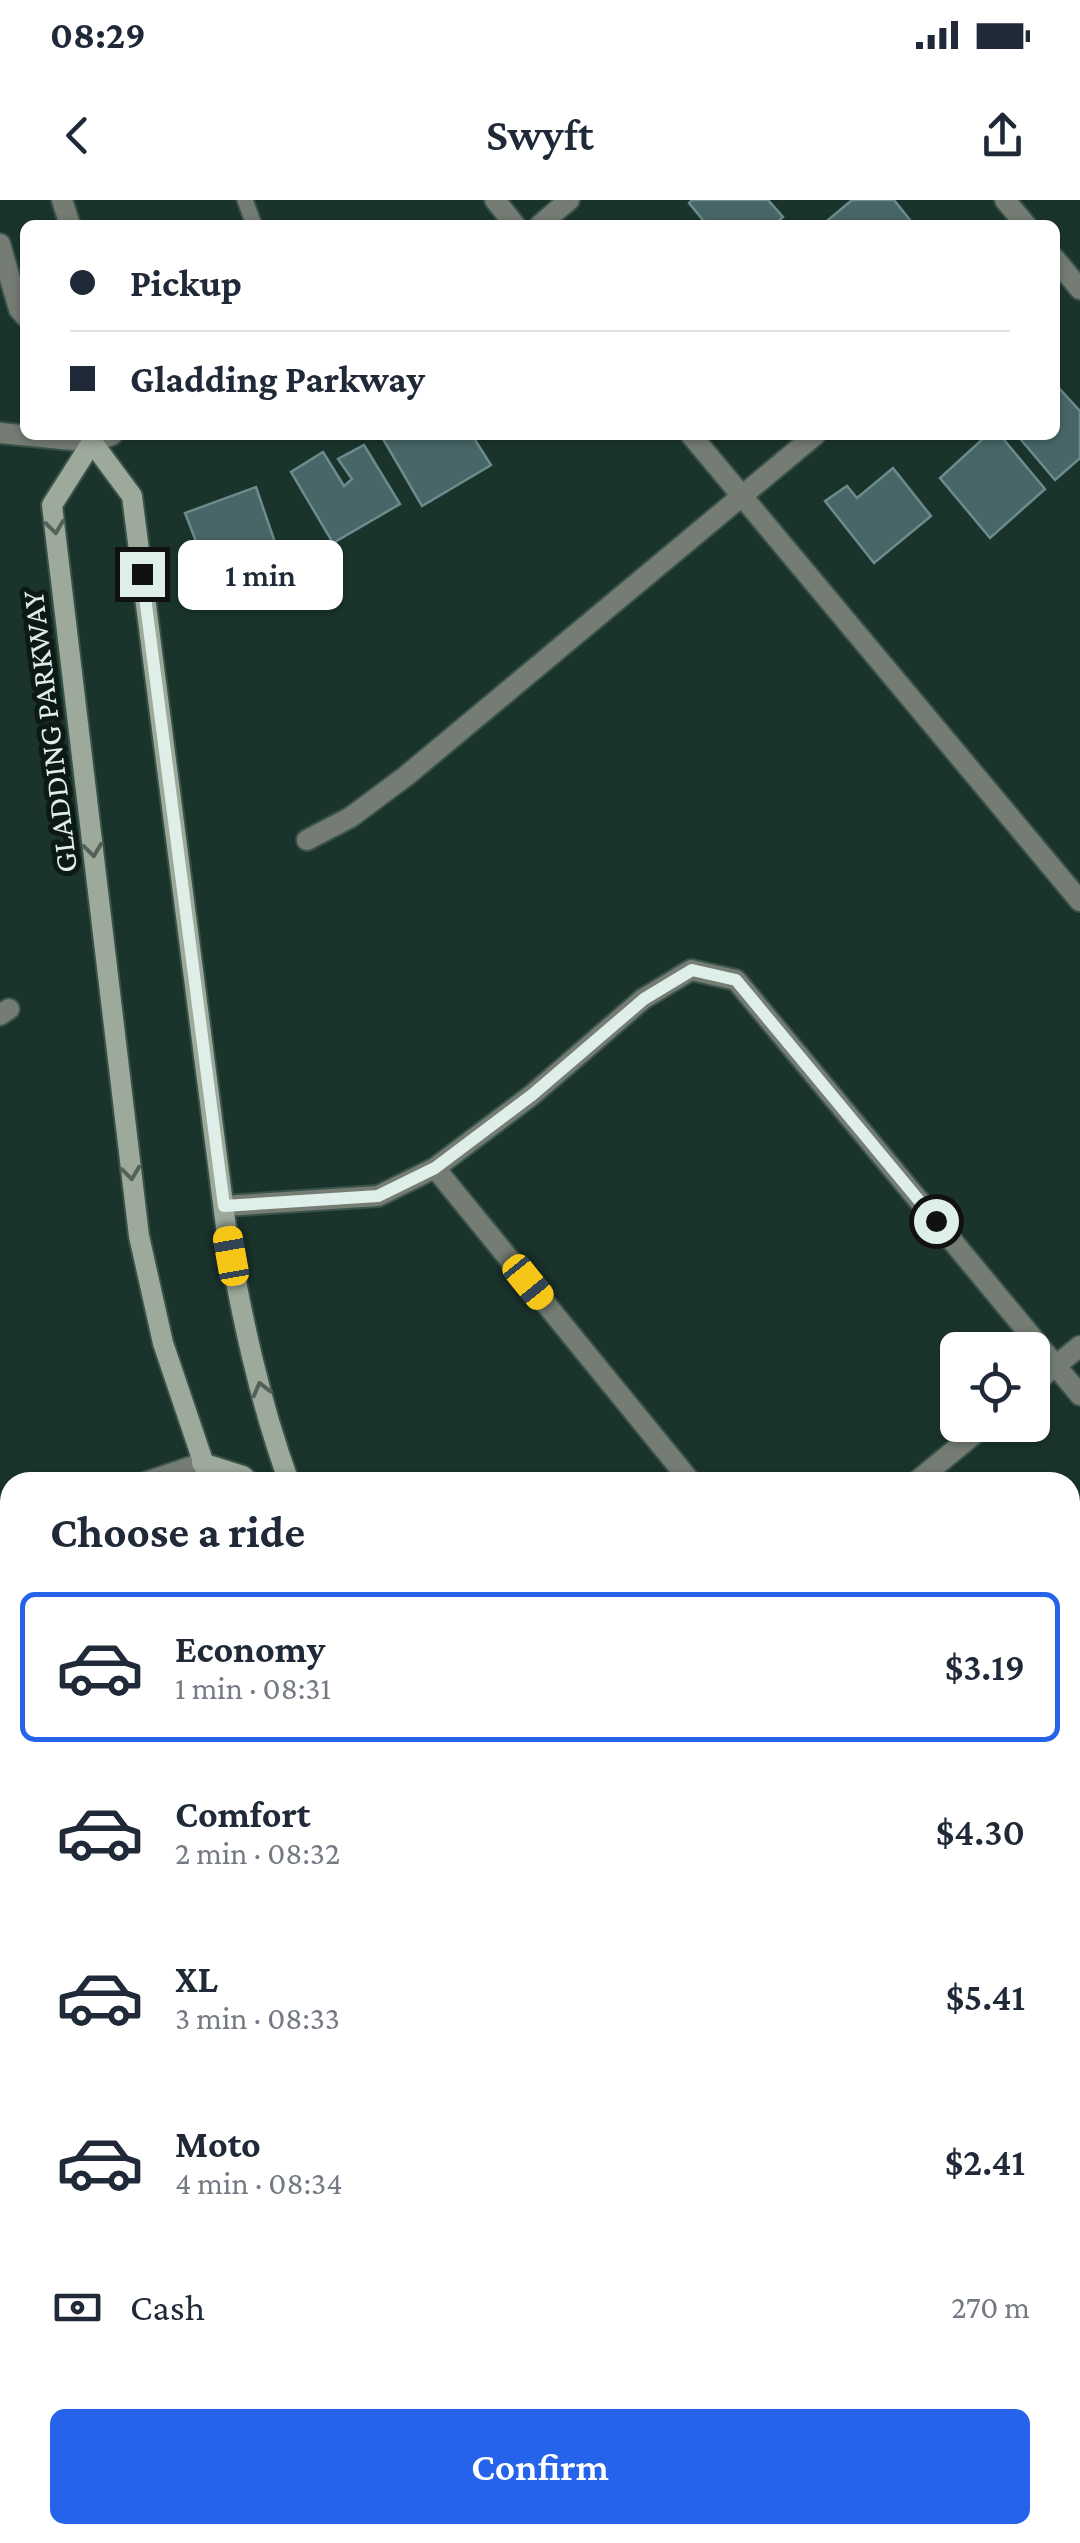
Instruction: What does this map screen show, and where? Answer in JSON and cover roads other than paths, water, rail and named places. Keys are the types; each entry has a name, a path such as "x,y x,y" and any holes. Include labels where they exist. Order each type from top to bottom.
{"street":[{"path":"495,200 511,220"},
{"path":"546,220 569,200"},
{"path":"1005,200 1022,220"},
{"path":"0,244 20,310"},
{"path":"1060,265 1080,289"},
{"name":"GLADDING PARKWAY","path":"96,440 52,505 139,1236 163,1343 206,1472"},
{"path":"100,440 132,496 224,1206 242,1314 285,1472"},
{"path":"694,440 1080,901"},
{"path":"307,840 351,816 406,776 808,440"},
{"path":"224,1206 378,1196 435,1168 532,1095 644,999 692,970 736,980 1080,1395"},
{"path":"435,1168 682,1472"},
{"path":"1050,1371 1080,1346"},
{"path":"928,1472 964,1442"}]}
